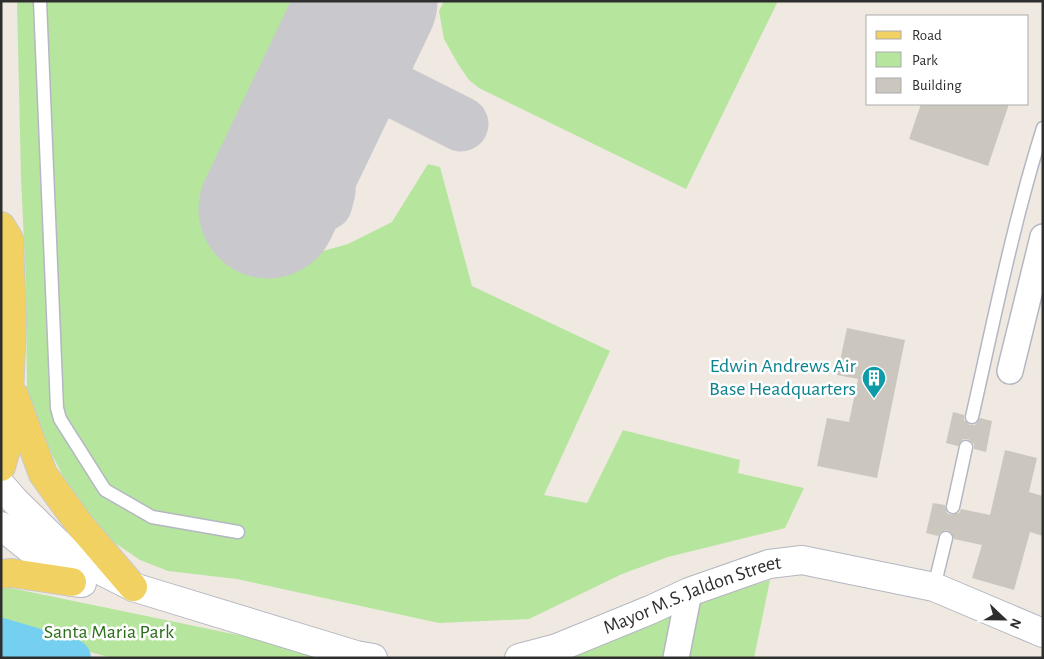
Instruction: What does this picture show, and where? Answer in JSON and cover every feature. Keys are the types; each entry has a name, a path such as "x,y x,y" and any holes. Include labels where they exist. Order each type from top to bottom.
{"main road":[{"path":"1,226 9,238 12,322 7,446 1,466"},
{"path":"10,381 44,474 80,525 133,587"},
{"path":"1,485 70,555 133,587 356,655 373,658"},
{"path":"1,526 72,582"},
{"name":"Mayor M.S. Jaldon Street","path":"520,658 557,648 689,592 769,564 802,560 934,586 1043,632"},
{"path":"1,574 12,573 72,582 133,587"}],"street":[{"path":"1010,371 1043,237"},
{"path":"676,658 689,592"}],"lane":[{"path":"40,1 56,399 60,419 105,490 152,517 238,532"},
{"path":"972,417 1011,244 1043,128"},
{"path":"953,507 966,447"},
{"path":"934,586 946,538"}],"green space":[{"path":"17,1 301,1 210,191 323,251 348,244 392,222 428,164 440,167 472,286 610,351 544,495 587,503 623,430 740,460 738,473 804,488 785,528 668,557 622,574 529,619 439,623 237,579 168,571 140,560 115,543 92,523 75,500 27,405 26,284 21,178"},
{"path":"444,1 778,1 686,189 479,88 469,80 444,39 439,11"},
{"path":"770,580 754,658 682,658 692,605"},
{"name":"Santa Maria Park","path":"1,588 11,588 349,658 112,658 1,628"},
{"path":"680,606 669,658 566,658"}],"building":[{"path":"921,105 1009,105 988,166 909,139"},
{"name":"Edwin Andrews Air Base Headquarters","path":"847,328 905,340 877,478 817,466 827,418 849,422 858,379 837,375"},
{"path":"953,412 964,415 964,420 970,425 975,425 980,418 992,421 986,452 974,449 974,444 968,439 963,439 958,446 946,443"},
{"path":"1005,450 1037,458 1029,492 1043,496 1043,536 1030,532 1014,590 972,578 982,545 954,539 952,533 947,530 941,532 938,536 926,533 933,503 945,505 947,513 952,515 959,513 961,509 990,515"}],"waterway":[{"path":"1,637 72,658"}],"taxiway":[{"path":"338,62 461,124"},
{"path":"320,101 263,136 258,157 267,179 277,190 306,205 316,207 325,203 328,191 332,76"}],"runway":[{"path":"268,209 368,1"}],"place":[{"name":"Edwin Andrews Air Base Headquarters","path":"874,399"}]}
